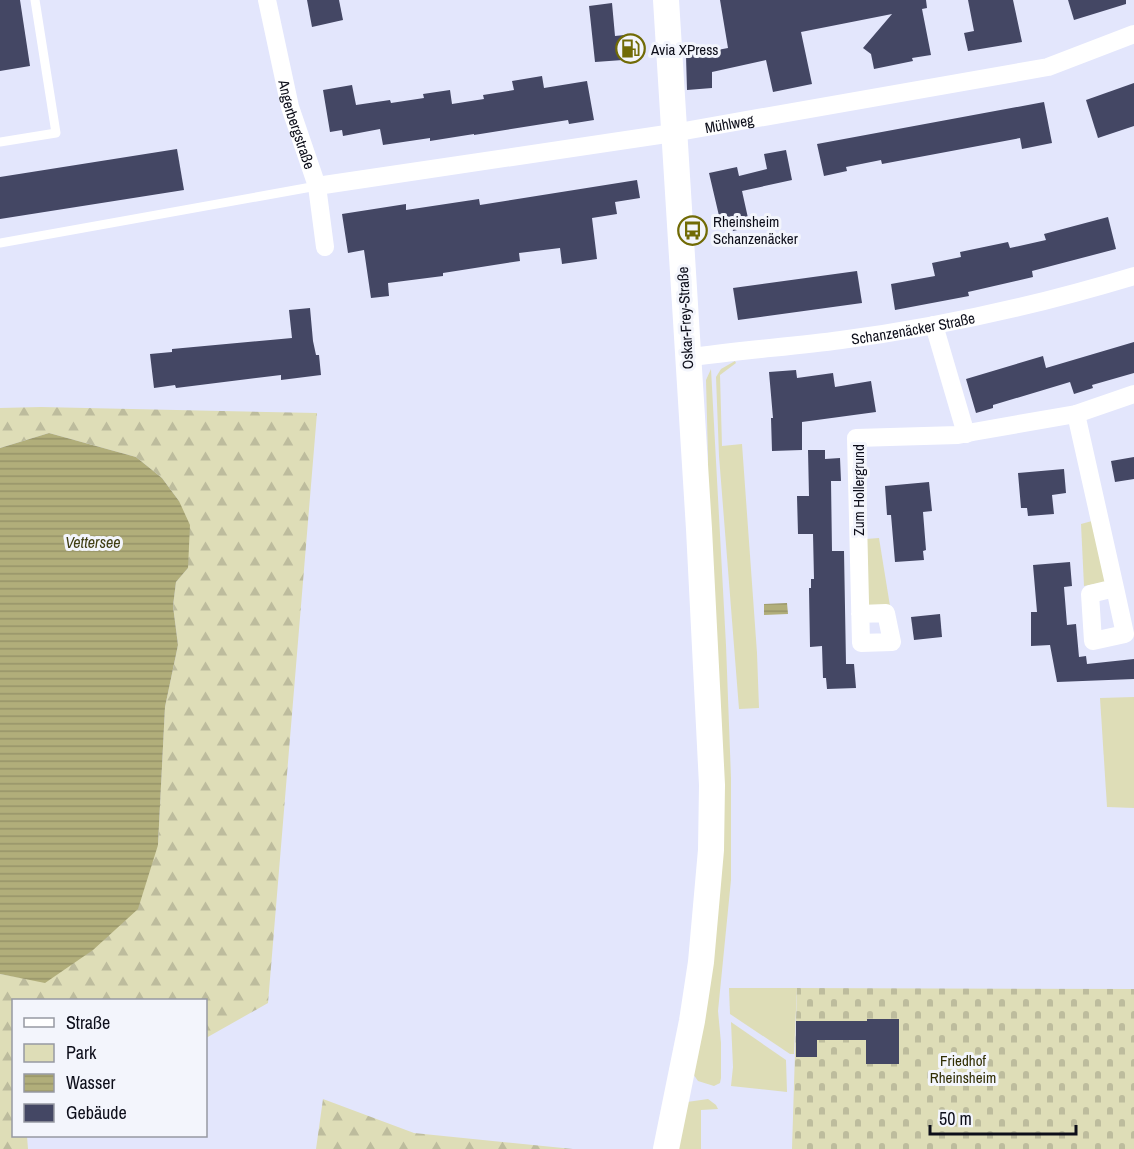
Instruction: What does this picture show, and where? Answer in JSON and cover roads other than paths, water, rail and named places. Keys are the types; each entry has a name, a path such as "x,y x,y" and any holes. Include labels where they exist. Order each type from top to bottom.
{"street":[{"name":"Angerbergstraße","path":"267,0 290,107 317,186 325,247"},
{"name":"Oskar-Frey-Straße","path":"666,0 711,737 711,850 699,974 692,1021 666,1149"},
{"name":"Mühlweg","path":"317,186 673,133 1048,67 1134,34"},
{"name":"Schanzenäcker Straße","path":"687,358 841,340 934,325 1001,312 1134,276"},
{"path":"934,325 966,434"},
{"name":"Zum Hollergrund","path":"860,614 856,438 966,434 1076,414 1134,394"},
{"path":"1076,414 1115,588"}],"lane":[{"path":"0,142 56,133 35,0"},
{"path":"0,243 317,186"}],"water":[{"name":"Vettersee","path":"49,433 136,457 162,478 179,501 190,525 188,568 176,582 173,606 178,645 165,707 158,845 138,909 93,950 45,983 0,974 0,448"},
{"path":"787,603 788,614 764,615 764,604"}],"place":[{"name":"Avia XPress","path":"630,49"},
{"name":"Rheinsheim Schanzenäcker","path":"692,230"}],"park label":[{"name":"Friedhof Rheinsheim","path":"963,1068"}]}
